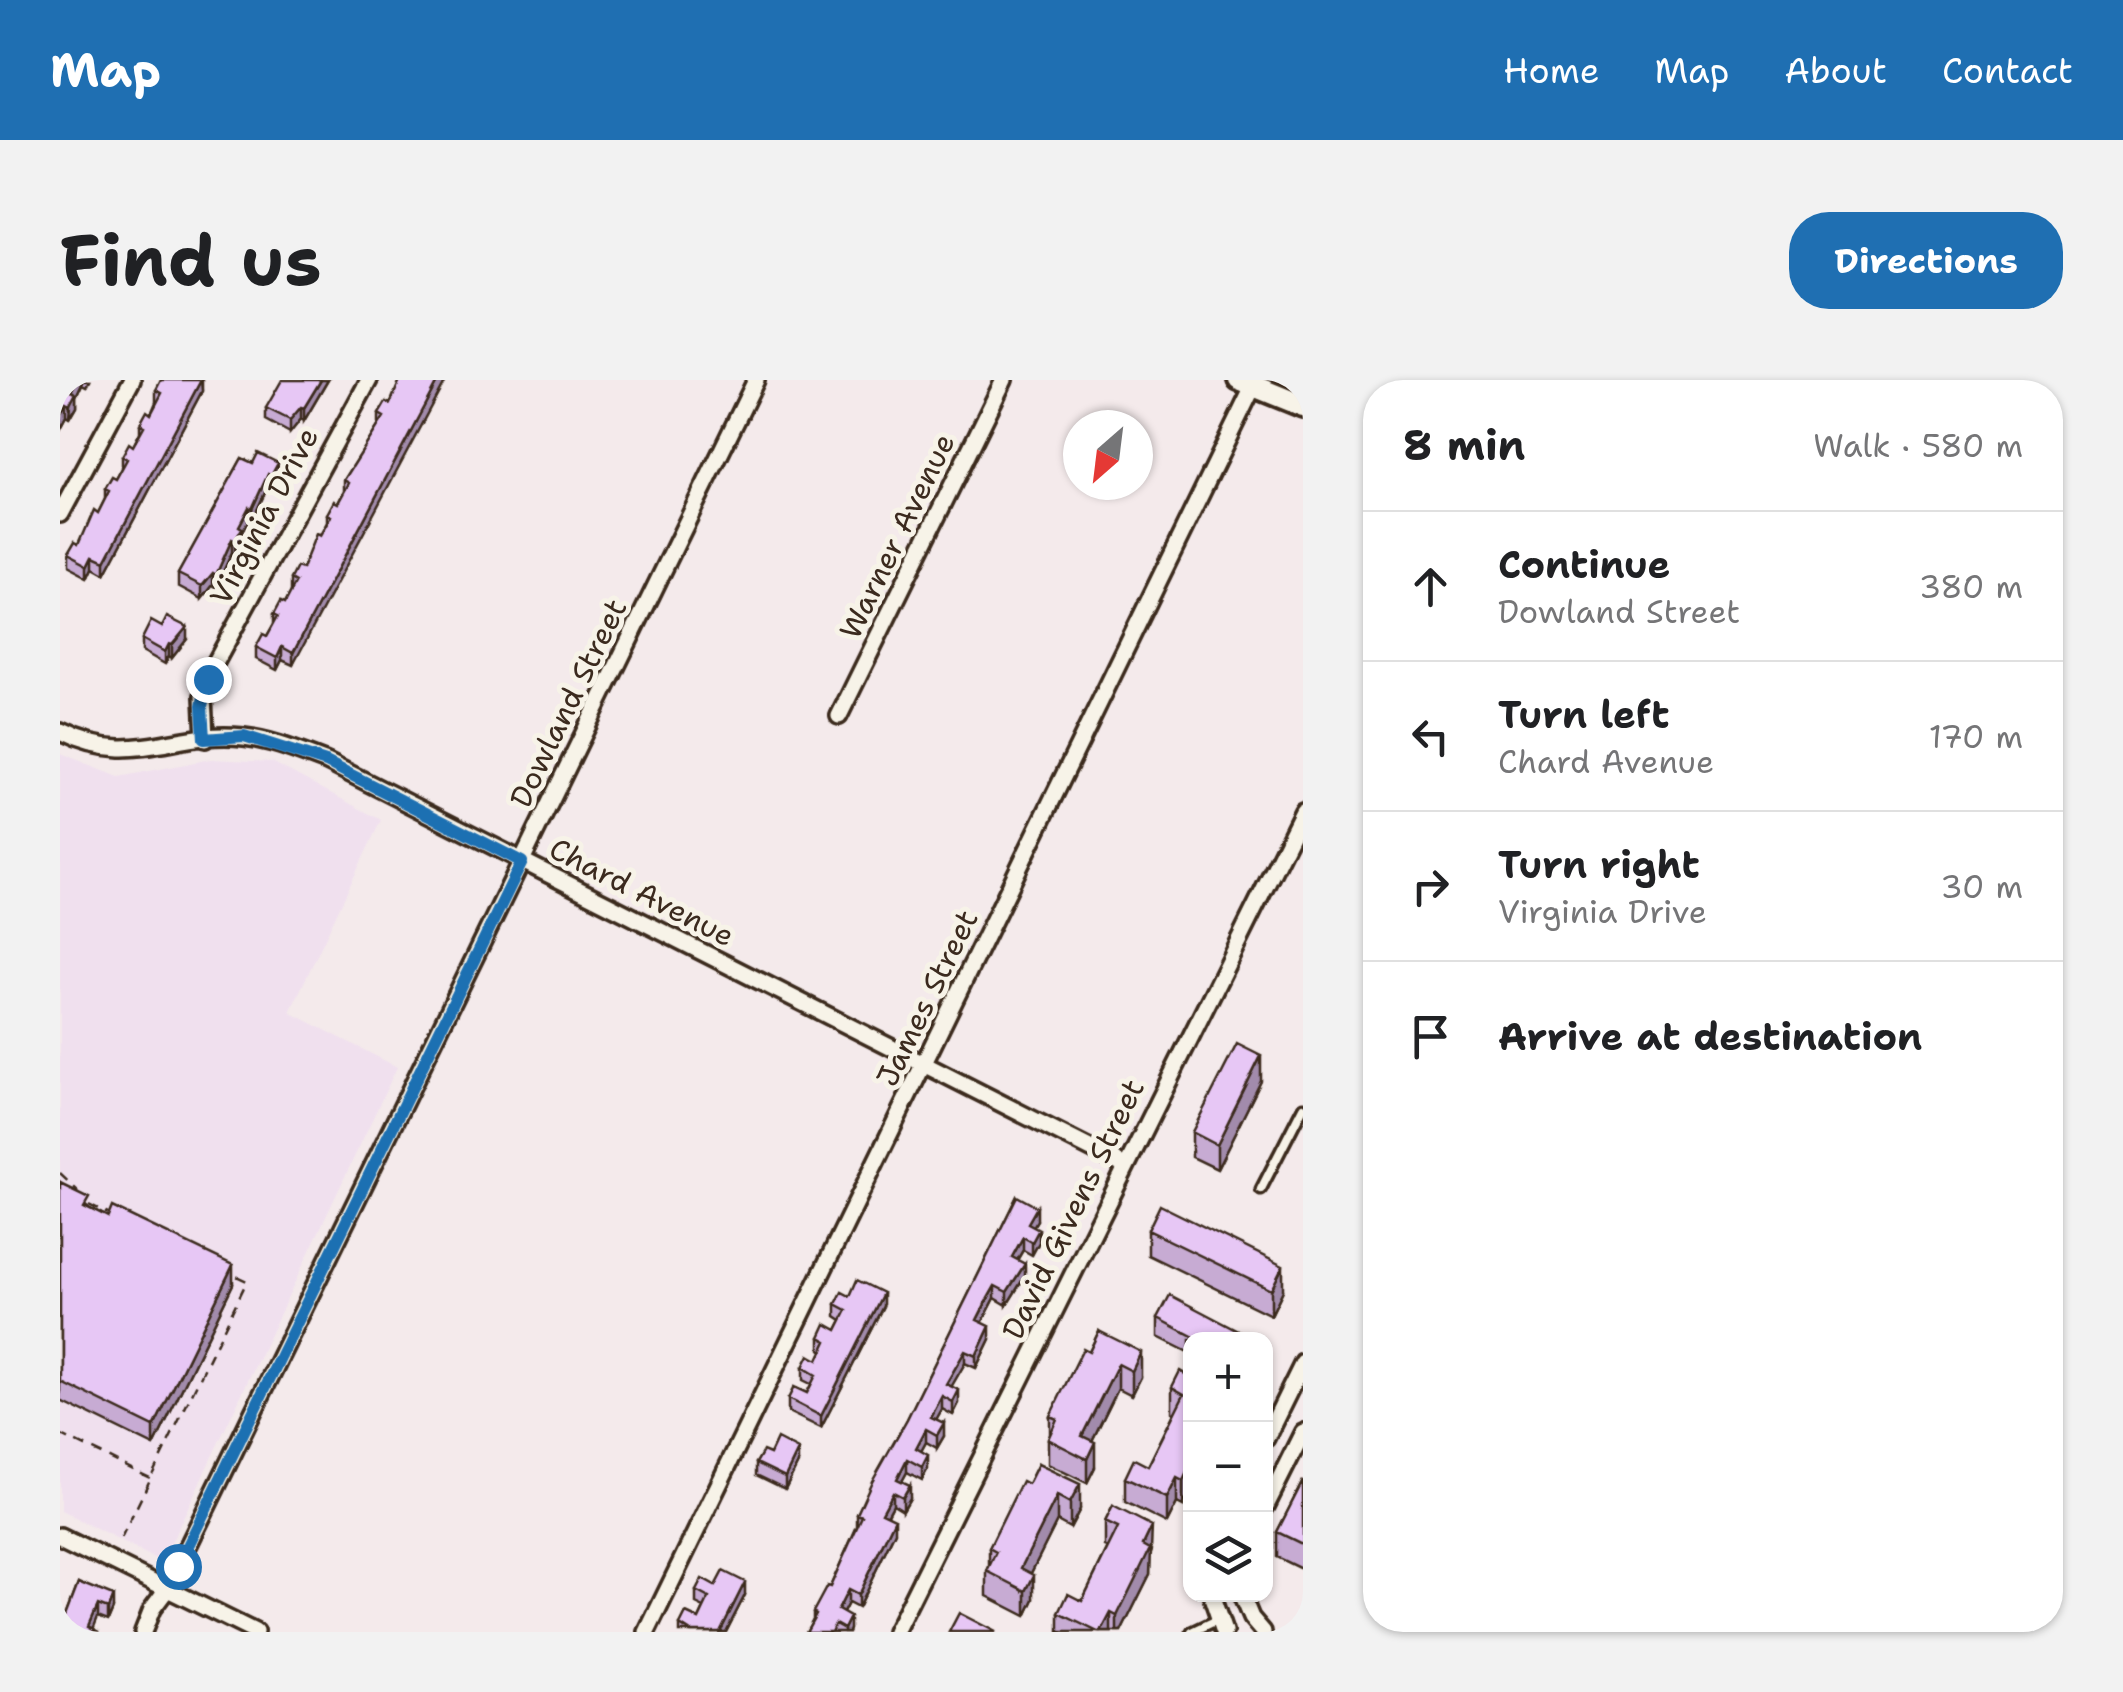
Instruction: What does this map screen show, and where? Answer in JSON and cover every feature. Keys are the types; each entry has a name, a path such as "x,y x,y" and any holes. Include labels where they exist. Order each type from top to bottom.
{"main road":[{"path":"1246,383 1303,406"}],"street":[{"path":"60,514 132,380"},
{"name":"Virginia Drive","path":"204,739 202,706 212,669 369,380"},
{"name":"Dowland Street","path":"143,1632 756,380"},
{"name":"Warner Avenue","path":"839,716 1004,380"},
{"name":"James Street","path":"647,1632 925,1064 1246,383"},
{"name":"Chard Avenue","path":"60,732 92,746 115,750 244,736 326,762 1125,1166"},
{"name":"David Givens Street","path":"895,1632 1303,811"},
{"path":"1273,1424 1303,1364"},
{"path":"1273,1492 1303,1432"},
{"path":"60,1536 255,1632"},
{"path":"1212,1602 1220,1626"},
{"path":"1244,1602 1263,1632"}],"lane":[{"path":"1260,1190 1303,1107"},
{"path":"1192,1632 1220,1626"}],"path":[{"path":"60,1173 97,1208"},
{"path":"85,1202 114,1216"},
{"path":"121,1539 248,1281 231,1273"},
{"path":"60,1434 151,1478"}],"shaded area":[{"path":"60,754 119,777 211,759 272,762 381,820 290,1012 397,1067 162,1562 60,1511"}],"building":[{"path":"60,380 79,380 72,393 77,395 60,418"},
{"path":"161,380 201,380 105,561 94,556 89,566 68,555 75,543 79,545 94,510 98,513 109,491 105,489 127,459 122,456 129,443 133,446 147,411 151,414 162,393 156,390"},
{"path":"282,380 321,380 304,408 290,420 266,408"},
{"path":"400,380 438,380 293,653 282,647 277,658 256,647 278,616 274,614 296,582 291,579 297,567 302,569 316,534 320,536 331,516 327,514 334,501 338,503 349,483 344,480 384,417 379,414 386,402 390,404"},
{"path":"258,453 278,463 271,476 268,474 252,509 249,507 216,575 213,573 202,586 178,574 242,458 253,463"},
{"path":"167,617 187,627 165,652 142,639 151,621 162,627"},
{"path":"1237,1044 1261,1056 1217,1145 1192,1132"},
{"path":"60,1182 89,1196 84,1205 108,1217 112,1207 233,1265 154,1427 60,1381"},
{"path":"1017,1196 1037,1207 1028,1223 1039,1229 1032,1242 1023,1237 1012,1257 1025,1264 1007,1292 995,1286 987,1300 977,1320 990,1326 976,1356 965,1351 946,1384 959,1390 953,1402 942,1396 931,1417 944,1423 937,1435 926,1429 916,1448 928,1455 922,1467 907,1459 897,1479 910,1485 903,1497 893,1492 882,1512 895,1518 858,1595 848,1590 838,1610 850,1617 844,1629 835,1624 831,1632 806,1632 862,1516 857,1514 872,1481 907,1419"},
{"path":"1160,1205 1283,1266 1271,1290 1148,1230"},
{"path":"857,1280 883,1293 821,1416 788,1399 794,1387 807,1393 816,1375 803,1367 809,1355 818,1360 827,1341 820,1337 826,1324 837,1330 847,1310 836,1304 842,1292 850,1296"},
{"path":"1170,1295 1241,1332 1185,1332 1158,1318"},
{"path":"1099,1331 1141,1352 1132,1371 1118,1364 1082,1436 1095,1442 1087,1459 1048,1439 1057,1419 1050,1416 1083,1349 1089,1352"},
{"path":"1180,1371 1183,1373 1183,1393 1172,1387"},
{"path":"1183,1396 1183,1481 1177,1478 1167,1498 1125,1478 1134,1459 1148,1466"},
{"path":"777,1439 798,1450 785,1477 756,1463 763,1451 770,1454"},
{"path":"1038,1464 1080,1484 1070,1503 1057,1496 1021,1568 1034,1575 1026,1591 987,1571 996,1552 989,1548 1022,1481 1028,1484"},
{"path":"1303,1481 1303,1542 1302,1544 1277,1532"},
{"path":"1113,1506 1152,1526 1143,1545 1150,1549 1117,1616 1111,1613 1098,1632 1059,1613 1068,1594 1082,1601 1118,1528 1105,1522"},
{"path":"723,1571 745,1582 720,1632 691,1632 680,1625 686,1613 699,1619 709,1598 696,1591 702,1579 715,1586"},
{"path":"79,1582 113,1596 108,1609 98,1605 89,1626 100,1632 60,1632"},
{"path":"959,1613 996,1632 949,1632"}],"route":[{"path":"178,1566 522,862 326,762 244,736 204,739 202,706 208,679"}]}
